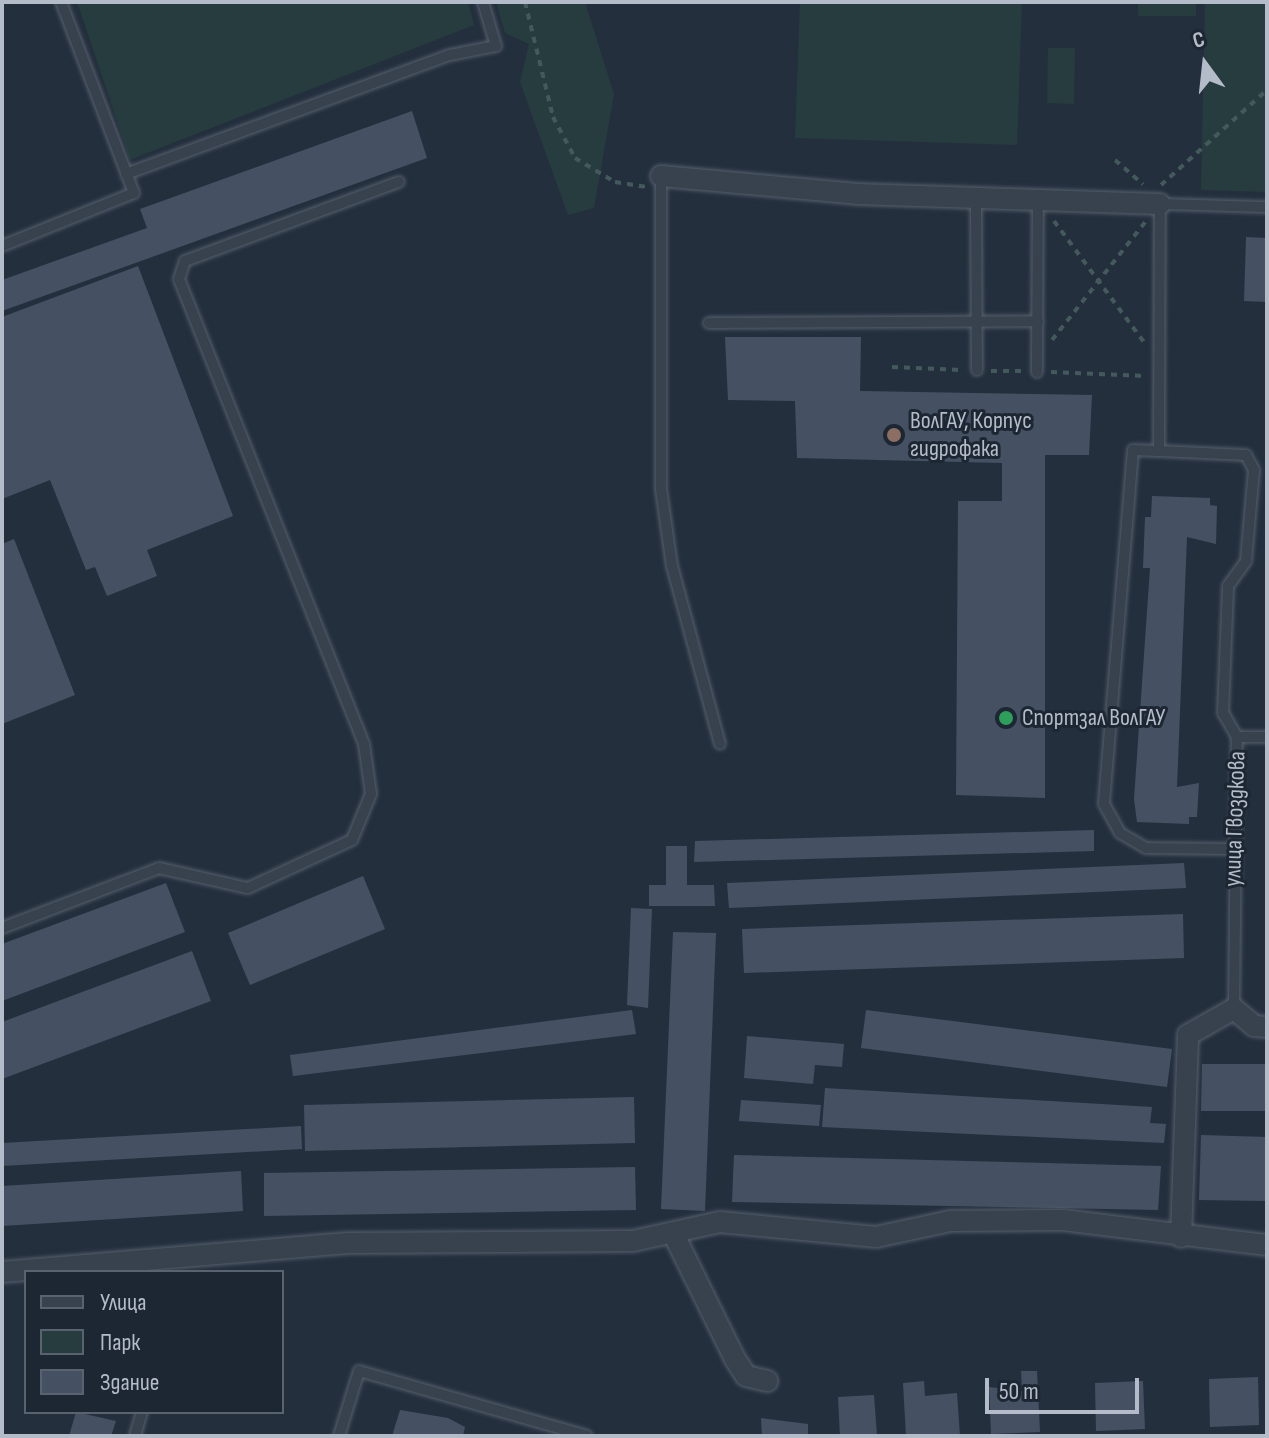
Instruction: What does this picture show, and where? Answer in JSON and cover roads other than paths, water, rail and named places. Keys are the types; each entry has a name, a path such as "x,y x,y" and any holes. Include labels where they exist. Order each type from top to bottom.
{"street":[{"path":"661,183 1038,200 1160,195"},
{"path":"1181,1237 1188,1035 1234,1009 1254,1026 1267,1027"},
{"path":"38,1270 674,1235 720,1222 876,1237 950,1221 1063,1220 1181,1237 1267,1245"},
{"path":"674,1235 735,1359 746,1376 767,1381"},
{"path":"2,1272 24,1271"}],"lane":[{"path":"2,246 134,193 61,2"},
{"path":"126,174 450,55 496,46 483,2"},
{"path":"2,928 159,868 248,888 352,840 371,794 364,744 179,279 185,261 399,182"},
{"path":"661,183 661,489 672,566 720,744"},
{"path":"1232,849 1146,848 1120,833 1104,804 1133,450 1159,451 1160,195 1267,207"},
{"path":"976,198 977,370"},
{"path":"1037,366 1038,200"},
{"path":"709,323 1038,321"},
{"name":"улица Гвоздкова","path":"1159,451 1246,455 1254,470 1246,561 1228,586 1223,713 1237,737 1232,849 1234,1009"},
{"path":"1237,737 1267,737"},
{"path":"339,1436 359,1371 587,1436"},
{"path":"135,1436 141,1414"}],"place":[{"name":"ВолГАУ, Корпус гидрофака","path":"894,435"},
{"name":"Спортзал ВолГАУ","path":"1006,718"}]}
